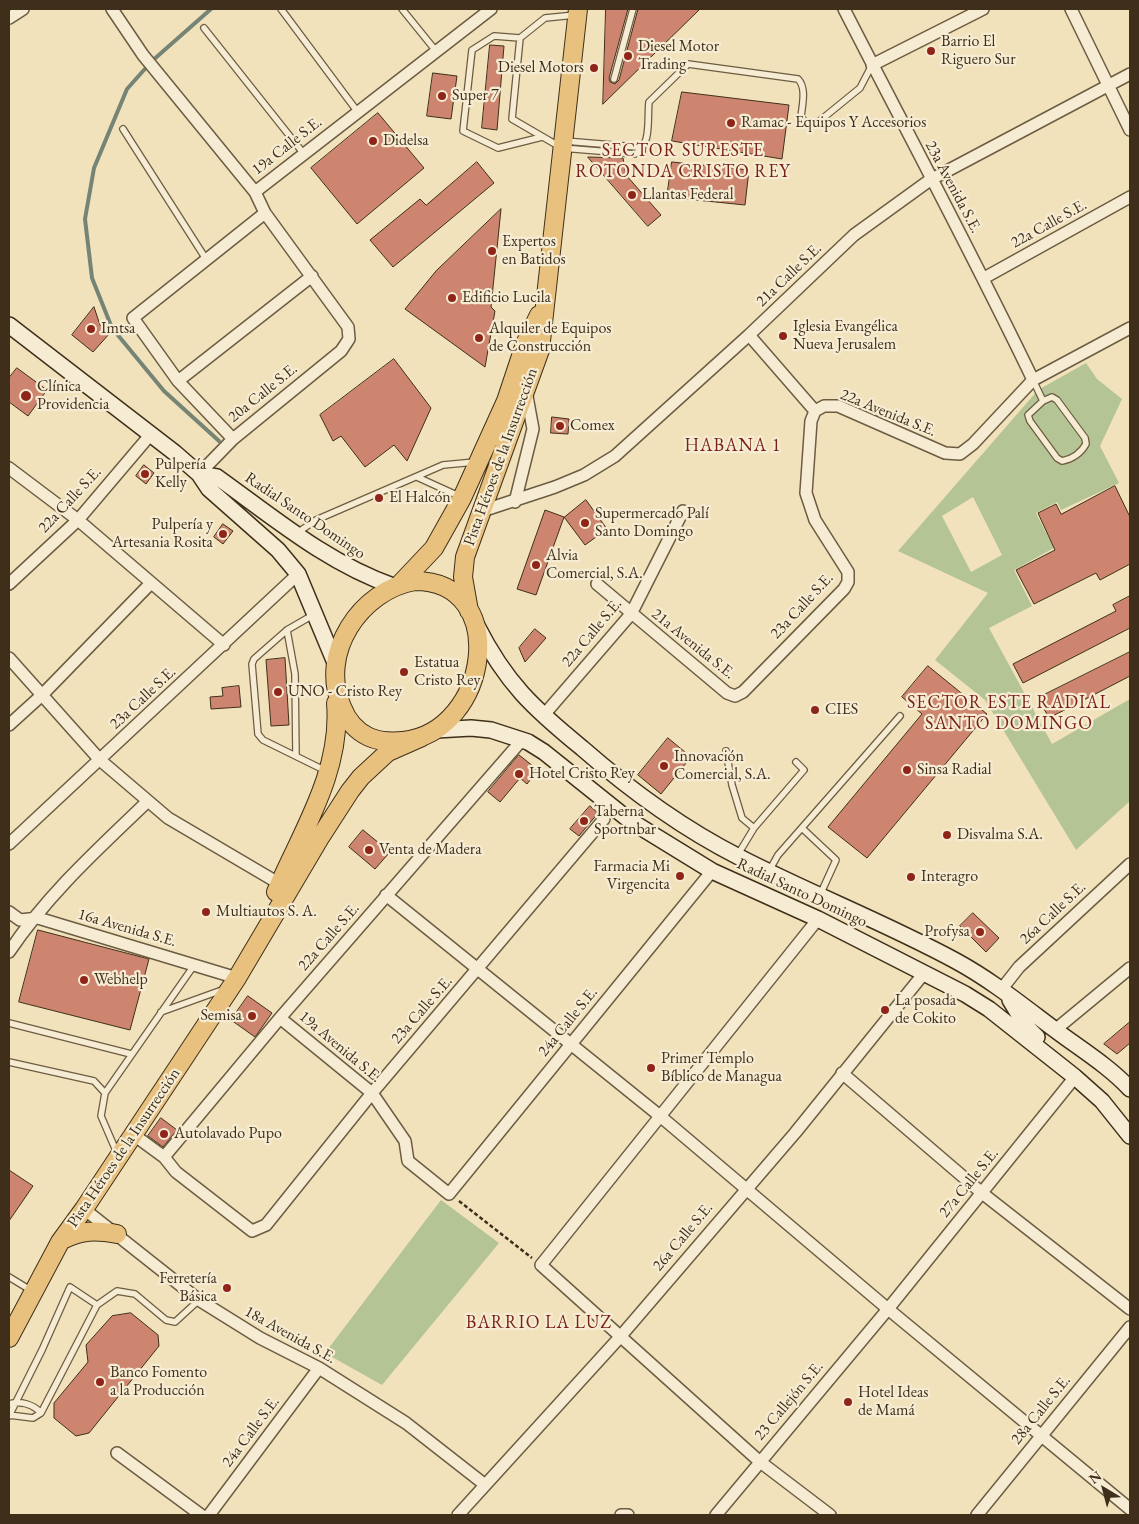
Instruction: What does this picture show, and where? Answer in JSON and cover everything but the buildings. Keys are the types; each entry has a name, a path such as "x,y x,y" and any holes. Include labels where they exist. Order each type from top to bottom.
{"main road":[{"name":"Pista Héroes de la Insurrección","path":"472,617 463,568 470,540 540,350 560,144 578,12"},
{"name":"Pista Héroes de la Insurrección","path":"396,585 434,548 462,498 506,401 525,344 545,303"},
{"name":"Radial Santo Domingo","path":"9,325 151,434 199,474 209,488 278,550 298,574 336,665"},
{"name":"Radial Santo Domingo","path":"199,474 217,477 295,533 356,573 396,585"},
{"path":"415,581 437,584 454,593 472,617 479,650 473,682 457,710 429,733 386,741 363,734 346,716 335,684 336,665 344,637 354,620 373,599 396,585 415,581"},
{"name":"Radial Santo Domingo","path":"472,617 502,671 543,716 648,802 737,856 958,962 1004,992 1128,1083"},
{"name":"Pista Héroes de la Insurrección","path":"246,961 328,772 338,726 335,684"},
{"name":"Radial Santo Domingo","path":"429,733 471,728 491,730 522,740 544,752 629,820 712,871 818,919 925,972 989,1009 1075,1077 1102,1101 1130,1136"},
{"name":"Pista Héroes de la Insurrección","path":"9,1338 32,1291 60,1242 119,1157 234,982 321,836 361,777 388,752 429,733"},
{"path":"1004,992 1031,1033 1056,1054 1075,1077 1115,1104 1130,1120"},
{"path":"60,1242 84,1231 97,1230 117,1234"}],"street":[{"path":"9,18 24,9"},
{"path":"112,9 156,72 255,192"},
{"name":"19a Calle S.E.","path":"349,339 348,327 265,212 255,192 357,111 491,9"},
{"name":"23a Avenida S.E.","path":"844,9 930,180 984,278 1033,380"},
{"path":"872,65 983,9"},
{"path":"1071,9 1130,130"},
{"name":"21a Calle S.E.","path":"482,511 515,502 584,475 615,456 749,335 854,235 930,180 1130,74"},
{"name":"22a Calle S.E.","path":"984,278 1130,197"},
{"path":"233,439 178,381 133,318 265,212"},
{"path":"178,381 312,276"},
{"path":"1033,380 1130,328"},
{"name":"22a Avenida S.E.","path":"749,335 815,411 824,406 838,406 945,454 960,454 973,444 1033,380"},
{"name":"20a Calle S.E.","path":"199,474 233,439 341,350 349,339"},
{"path":"515,502 533,429 526,389"},
{"name":"23a Calle S.E.","path":"735,696 743,692 844,589 848,582 848,572 815,520 806,493 811,421 815,411"},
{"name":"22a Calle S.E.","path":"9,584 78,520 151,434"},
{"path":"9,468 78,520 224,645"},
{"name":"22a Calle S.E.","path":"543,716 631,614 683,511"},
{"name":"23a Calle S.E.","path":"9,844 298,574"},
{"path":"9,725 42,695 151,582"},
{"name":"21a Avenida S.E.","path":"597,584 727,693 735,696"},
{"path":"9,658 100,760 168,818 280,884"},
{"name":"22a Calle S.E.","path":"164,1157 280,1018 522,740"},
{"path":"9,952 30,920 58,888 148,801"},
{"name":"23a Calle S.E.","path":"164,1157 176,1172 252,1231 266,1225 372,1094 604,818"},
{"name":"26a Calle S.E.","path":"1004,992 1019,967 1130,864"},
{"name":"24a Calle S.E.","path":"449,1194 712,871"},
{"path":"386,895 477,971 660,1116 888,1309 1130,1509"},
{"name":"16a Avenida S.E.","path":"9,912 20,920 38,918 195,964 234,982"},
{"path":"818,919 541,1265 759,1461 830,1515"},
{"path":"1054,1030 1130,968"},
{"name":"26a Calle S.E.","path":"458,1515 484,1484 620,1337 746,1187 795,1132 925,972"},
{"name":"19a Avenida S.E.","path":"280,1018 372,1094 405,1141 408,1161 449,1194"},
{"path":"842,1073 982,1193 1130,1309"},
{"name":"27a Calle S.E.","path":"888,1309 1075,1077"},
{"path":"134,1134 164,1157"},
{"name":"18a Avenida S.E.","path":"84,1209 199,1300 260,1338 319,1368 406,1423 484,1484"},
{"name":"23 Callejón S.E.","path":"716,1515 759,1461 888,1309"},
{"name":"28a Calle S.E.","path":"977,1515 1130,1327"},
{"name":"24a Calle S.E.","path":"209,1515 319,1368"},
{"path":"117,1453 201,1515"},
{"path":"621,1515 628,1515"}],"lane":[{"path":"281,9 357,111"},
{"path":"402,9 436,51"},
{"path":"614,78 633,9"},
{"path":"542,137 498,148 464,131 472,50 494,36 520,38 544,18 578,12"},
{"path":"204,28 304,154"},
{"path":"520,38 512,119 542,137 560,144 635,154 642,151 646,144 648,102 688,64 798,79 802,83 803,89 801,117 806,124 817,123 860,88 872,65"},
{"path":"123,129 206,259"},
{"path":"1033,380 1043,401"},
{"path":"1052,397 1057,400 1085,438 1086,444 1083,449 1069,460 1062,461 1057,458 1030,421 1028,415 1043,401 1052,397"},
{"path":"295,533 316,520 443,465 479,461"},
{"path":"417,477 462,498"},
{"path":"315,614 286,630 260,652 252,664 256,729 263,740 328,772"},
{"path":"286,630 295,674 296,755"},
{"path":"769,872 778,856 900,716"},
{"path":"726,751 732,785 742,818 754,828"},
{"path":"737,856 754,828 804,770 796,762"},
{"path":"803,829 836,860 820,895"},
{"path":"119,1157 102,1116 105,1093 195,964"},
{"path":"161,1012 234,982"},
{"path":"9,1023 131,1054"},
{"path":"9,1062 94,1081 105,1093"},
{"path":"9,1277 32,1291"},
{"path":"97,1304 70,1287 9,1415 33,1418 41,1413 97,1304 117,1291 135,1294 166,1320 175,1322 199,1300"},
{"path":"9,1404 16,1402 35,1406 41,1413"}],"path":[{"path":"449,1194 541,1265"}],"green space":[{"path":"1086,363 1097,379 1122,399 1100,446 1119,483 1061,510 1057,502 1036,513 1054,548 1014,570 1032,606 989,628 1052,744 1130,699 1130,801 1076,850 985,700 935,660 988,593 898,551 1038,390","holes":["973,497 1002,555 971,572 942,516"]},
{"path":"441,1200 499,1243 382,1385 325,1353"}],"waterway":[{"path":"211,9 152,61 127,89 94,168 85,219 92,278 112,328 164,391 219,441"}],"place":[{"name":"Barrio El Riguero Sur","path":"931,51"},
{"name":"Diesel Motor Trading","path":"628,56"},
{"name":"Diesel Motors","path":"594,68"},
{"name":"Super 7","path":"442,96"},
{"name":"Ramac - Equipos Y Accesorios","path":"731,123"},
{"name":"Didelsa","path":"373,141"},
{"name":"Llantas Federal","path":"632,195"},
{"name":"Expertos en Batidos","path":"492,251"},
{"name":"Edificio Lucila","path":"452,298"},
{"name":"Imtsa","path":"91,329"},
{"name":"Iglesia Evangélica Nueva Jerusalem","path":"783,336"},
{"name":"Alquiler de Equipos de Construcción","path":"479,338"},
{"name":"Clínica Providencia","path":"26,396"},
{"name":"Comex","path":"560,426"},
{"name":"Pulpería Kelly","path":"145,474"},
{"name":"El Halcón","path":"379,498"},
{"name":"Supermercado Palí Santo Domingo","path":"585,523"},
{"name":"Pulpería y Artesania Rosita","path":"223,534"},
{"name":"Alvia Comercial, S.A.","path":"536,565"},
{"name":"Estatua Cristo Rey","path":"404,672"},
{"name":"UNO - Cristo Rey","path":"278,692"},
{"name":"CIES","path":"815,710"},
{"name":"Innovación Comercial, S.A.","path":"664,766"},
{"name":"Sinsa Radial","path":"907,770"},
{"name":"Hotel Cristo Rey","path":"519,774"},
{"name":"Taberna Sportnbar","path":"584,821"},
{"name":"Disvalma S.A.","path":"947,835"},
{"name":"Venta de Madera","path":"369,850"},
{"name":"Farmacia Mi Virgencita","path":"680,876"},
{"name":"Interagro","path":"911,877"},
{"name":"Multiautos S. A.","path":"206,912"},
{"name":"Profysa","path":"980,932"},
{"name":"Webhelp","path":"84,980"},
{"name":"La posada de Cokito","path":"885,1010"},
{"name":"Semisa","path":"252,1016"},
{"name":"Primer Templo Bíblico de Managua","path":"651,1068"},
{"name":"Autolavado Pupo","path":"164,1134"},
{"name":"Ferretería Básica","path":"227,1288"},
{"name":"Banco Fomento a la Producción","path":"100,1382"},
{"name":"Hotel Ideas de Mamá","path":"848,1402"}],"district":[{"name":"SECTOR SURESTE ROTONDA CRISTO REY","path":"683,161"},
{"name":"HABANA 1","path":"733,446"},
{"name":"SECTOR ESTE RADIAL SANTO DOMINGO","path":"1009,713"},
{"name":"BARRIO LA LUZ","path":"539,1323"}]}
